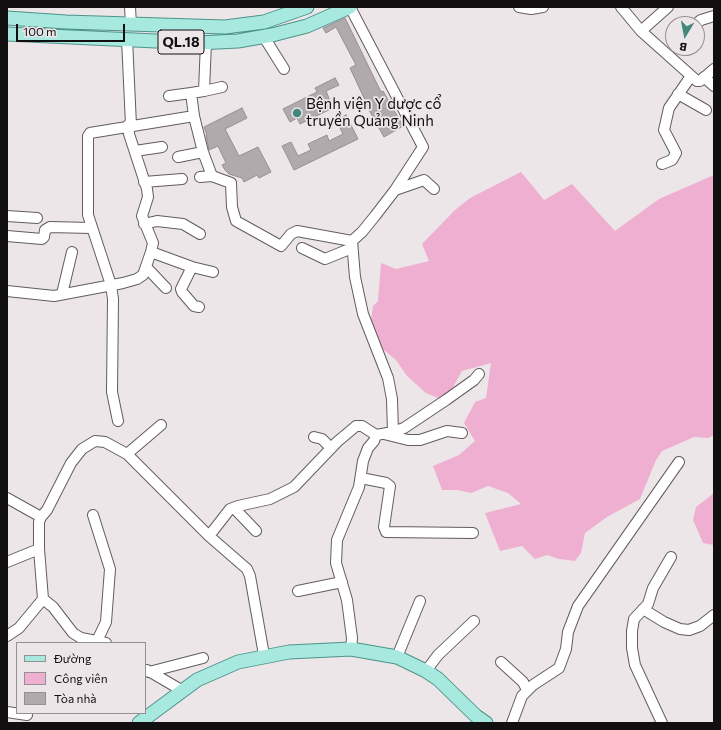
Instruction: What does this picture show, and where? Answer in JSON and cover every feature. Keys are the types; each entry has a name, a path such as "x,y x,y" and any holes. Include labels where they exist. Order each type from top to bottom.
{"main road":[{"name":"QL.18","path":"7,18 66,22 225,27 264,22 286,11 307,7"},
{"name":"QL.18","path":"7,34 206,42 238,41 264,37 307,26 350,7"},
{"path":"139,723 197,680 238,662 264,655 289,652 351,649 397,657 426,671 438,679 476,716 486,723"}],"street":[{"path":"130,7 131,24"},
{"path":"302,248 325,258 352,244 395,190 423,147 350,7"},
{"path":"519,7 531,9 543,7"},
{"path":"621,7 640,31 665,47"},
{"path":"640,31 668,7"},
{"path":"264,37 284,69"},
{"path":"7,292 35,295 62,294 137,279 143,275 153,243 142,216 148,197 135,151 130,125 127,39"},
{"path":"204,91 206,42"},
{"path":"675,56 690,76 698,82 714,69"},
{"path":"662,164 672,160 676,153 664,130 669,108 690,76"},
{"path":"704,77 714,86"},
{"path":"169,96 222,88"},
{"path":"191,93 194,116 203,152 212,176"},
{"path":"678,94 706,110"},
{"path":"118,421 112,392 113,299 111,285 91,228 88,215 88,136 90,132 194,116"},
{"path":"135,151 162,147"},
{"path":"178,156 203,152"},
{"path":"200,177 212,176 231,183 232,207 236,221 277,245 284,244 291,234 297,231 352,244"},
{"path":"144,182 182,179"},
{"path":"395,190 424,180 434,189"},
{"path":"7,216 37,218"},
{"path":"144,224 156,221 182,224 200,234"},
{"path":"7,236 42,238 44,237 45,230 50,227 91,228"},
{"path":"352,244 355,277 363,314 388,378 392,399 384,433"},
{"path":"62,294 72,252"},
{"path":"151,252 192,267 213,272"},
{"path":"146,267 166,288"},
{"path":"192,267 181,288 182,292 194,306 199,307"},
{"path":"351,649 350,614 336,563 337,540 361,478 366,452 374,441 384,433 404,428 474,380 479,374"},
{"path":"127,454 160,425"},
{"path":"210,536 222,519 234,508 270,500 294,487 331,448 356,426 362,426 408,440 420,440 447,431 462,433"},
{"path":"314,437 322,439 331,448"},
{"path":"7,636 18,628 43,599 39,549 39,522 41,517 47,510 71,463 89,444 95,441 105,442 127,454 210,536 247,569 264,655"},
{"path":"512,723 522,696 527,690 559,668 566,649 568,632 578,606 679,462"},
{"path":"361,478 386,483 390,486 384,527 386,532 473,533"},
{"path":"7,498 41,517"},
{"path":"234,508 256,531"},
{"path":"43,599 53,607 73,633 81,638 101,642 106,622 110,569 93,515"},
{"path":"7,562 39,549"},
{"path":"662,723 635,665 632,648 632,630 634,619 643,609 671,557"},
{"path":"298,591 342,582"},
{"path":"397,657 420,601"},
{"path":"643,609 664,622 680,629 689,630 700,626 714,614"},
{"path":"426,671 438,655 474,620"},
{"path":"147,669 203,658"},
{"path":"501,662 523,682 527,690"},
{"path":"147,669 183,691"},
{"path":"20,714 26,715"}],"green space":[{"path":"521,172 544,200 572,184 615,231 659,199 714,175 714,435 708,438 694,437 662,451 656,460 640,499 607,517 585,533 581,553 575,561 559,559 547,555 535,559 522,546 500,551 485,513 521,504 508,493 488,486 471,493 457,490 442,490 433,466 459,455 475,441 464,423 475,402 486,398 491,363 462,371 452,389 443,400 426,393 407,376 396,360 378,345 371,320 373,306 378,301 381,263 396,269 429,261 422,244 455,210 470,198"},
{"path":"714,493 714,545 703,543 693,520 696,507"}],"building":[{"path":"345,18 381,92 383,91 403,126 384,137 364,101 365,100 350,68 356,65 336,27 326,33 323,28"},
{"path":"335,78 339,85 326,91 333,108 300,124 297,118 290,122 283,109 317,92 315,88"},
{"path":"242,108 247,118 225,129 239,156 258,147 271,172 259,178 257,175 244,182 242,178 229,174 225,170 222,165 226,163 218,146 209,150 207,135 204,127"},
{"path":"346,115 358,139 294,170 282,146 291,142 298,156 311,150 308,144 327,135 329,141 343,134 336,120"}],"place":[{"name":"Bệnh viện Y dược cổ truyền Quảng Ninh","path":"297,113"}]}
